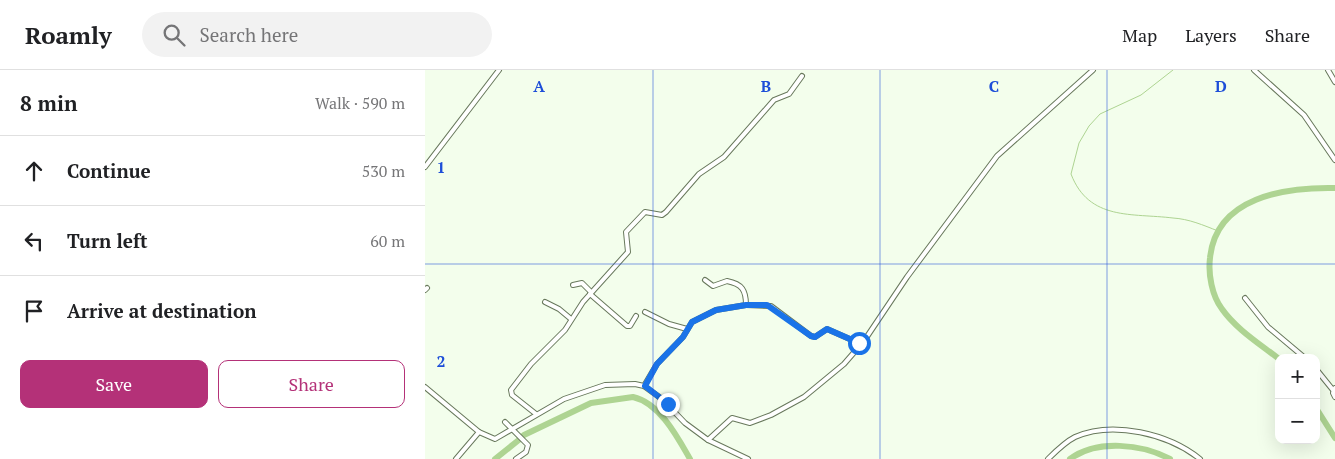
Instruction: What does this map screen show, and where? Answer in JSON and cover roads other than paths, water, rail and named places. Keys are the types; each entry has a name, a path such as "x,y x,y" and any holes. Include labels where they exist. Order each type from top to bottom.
{"street":[{"path":"425,167 499,70"},
{"path":"708,440 732,418 755,422 803,397 844,364 861,344 997,156 1093,70"},
{"path":"1254,70 1304,115 1335,160"},
{"path":"1328,70 1335,82"},
{"path":"536,414 512,395 511,390 531,364 565,330 591,293 628,252 626,232 647,211 662,215 666,212 699,174 724,157 774,100 789,94 802,76"},
{"path":"705,280 713,286 727,281 741,286 745,292 746,305"},
{"path":"573,285 582,283 627,326 630,326 637,316"},
{"path":"1245,298 1268,327 1300,354"},
{"path":"545,302 559,309 571,319"},
{"path":"645,386 657,364 683,337 692,322 705,314 746,305 771,306 811,336 815,337 827,329 861,344"},
{"path":"645,312 669,324 687,329"},
{"path":"1320,373 1334,389 1335,398"},
{"path":"425,387 479,432 495,440 564,399 605,385 645,386 668,404 685,423 708,440 749,459"},
{"path":"505,422 528,445 526,452 516,459"},
{"path":"1048,459 1076,437 1094,432 1124,430 1154,435 1185,448 1200,459"},
{"path":"456,459 479,432"}],"waterway":[{"path":"1173,70 1141,95 1100,114 1089,126 1079,143 1071,174 1079,189 1089,200 1100,207 1113,212 1185,220 1218,231"},
{"path":"1275,356 1241,330 1219,304 1211,285 1210,271 1210,258 1215,237 1225,221 1239,209 1256,200 1295,190 1335,188"},
{"path":"524,435 591,403 633,397 652,406 660,414 674,432 690,459"},
{"path":"1320,414 1335,438"},
{"path":"495,459 520,439"},
{"path":"1070,459 1093,448 1106,446 1133,447 1170,459"}]}
